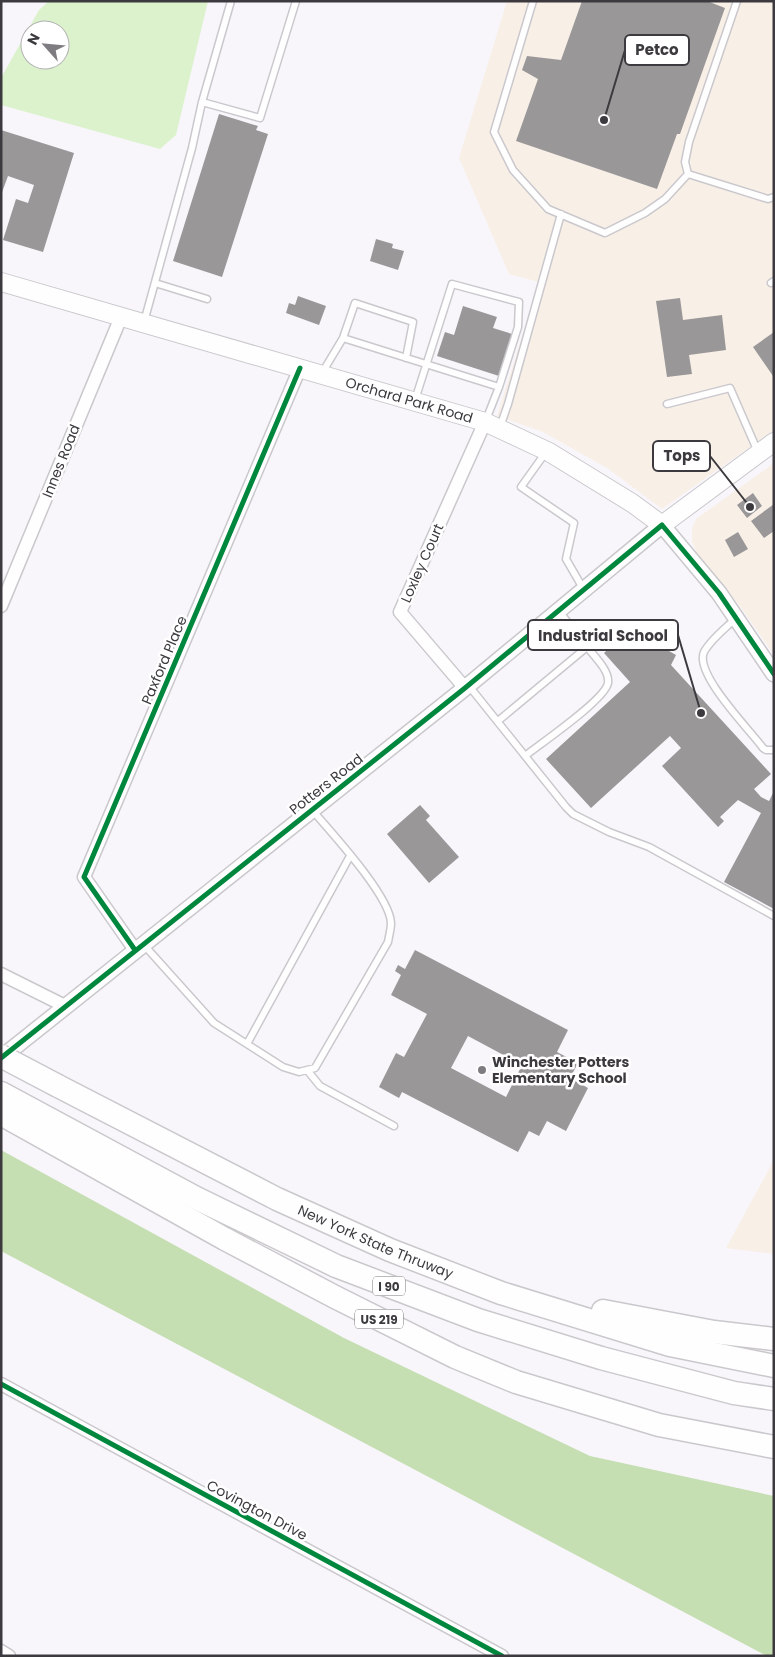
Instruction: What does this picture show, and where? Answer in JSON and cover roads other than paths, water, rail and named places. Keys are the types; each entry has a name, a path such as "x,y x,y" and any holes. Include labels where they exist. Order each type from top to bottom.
{"highway":[{"name":"New York State Thruway","path":"1,1057 277,1199 390,1250 501,1293 670,1345 774,1366"},
{"name":"I 90","path":"1,1092 15,1114 196,1198 336,1266 478,1320 601,1358 734,1393 774,1400"},
{"name":"US 219","path":"15,1114 284,1270 455,1358 516,1382 626,1416 659,1425 774,1447"},
{"path":"501,1293 714,1332 774,1339"}],"main road":[{"name":"Orchard Park Road","path":"1,282 415,401 492,425 547,451 632,503 662,525"},
{"path":"662,525 774,442"}],"street":[{"name":"Innes Road","path":"1,606 121,316"},
{"name":"Paxford Place","path":"139,947 84,877 300,368"},
{"name":"Loxley Court","path":"467,686 400,612 492,425"},
{"name":"Potters Road","path":"1,1057 467,686 662,525"},
{"path":"662,525 719,593 774,674"},
{"path":"1,974 66,1006"},
{"name":"Covington Drive","path":"1,1384 502,1656"},
{"path":"1,1651 9,1656"}],"lane":[{"path":"144,323 230,1"},
{"path":"202,102 260,118 296,1"},
{"path":"533,1 494,132 513,170 548,209 605,233 644,213 666,199 688,174"},
{"path":"688,174 685,162 689,142 737,1"},
{"path":"688,174 768,199 774,197"},
{"path":"492,425 511,395 561,214"},
{"path":"155,283 207,299"},
{"path":"415,401 452,284 519,302 518,327 499,387 492,425"},
{"path":"321,374 343,338 355,303 413,322 406,358"},
{"path":"343,338 499,387"},
{"path":"667,404 730,388 758,453"},
{"path":"547,451 521,487 574,523 566,559 584,590"},
{"path":"524,756 590,706 603,693 608,682 606,672 559,611"},
{"path":"737,617 709,645 704,653 704,662 716,690 763,748 774,750"},
{"path":"498,721 587,647"},
{"path":"467,686 498,721 566,808 573,814 609,832 649,848 774,916"},
{"path":"139,947 214,1023 283,1067 299,1072 315,1068 388,942 391,923 387,907 377,889 312,810"},
{"path":"247,1044 350,856"},
{"path":"307,1070 320,1086 394,1126"}],"place":[{"name":"Petco","path":"604,120"},
{"name":"Tops","path":"750,507"},
{"name":"Industrial School","path":"701,713"},
{"name":"Winchester Potters Elementary School","path":"482,1070"}]}
